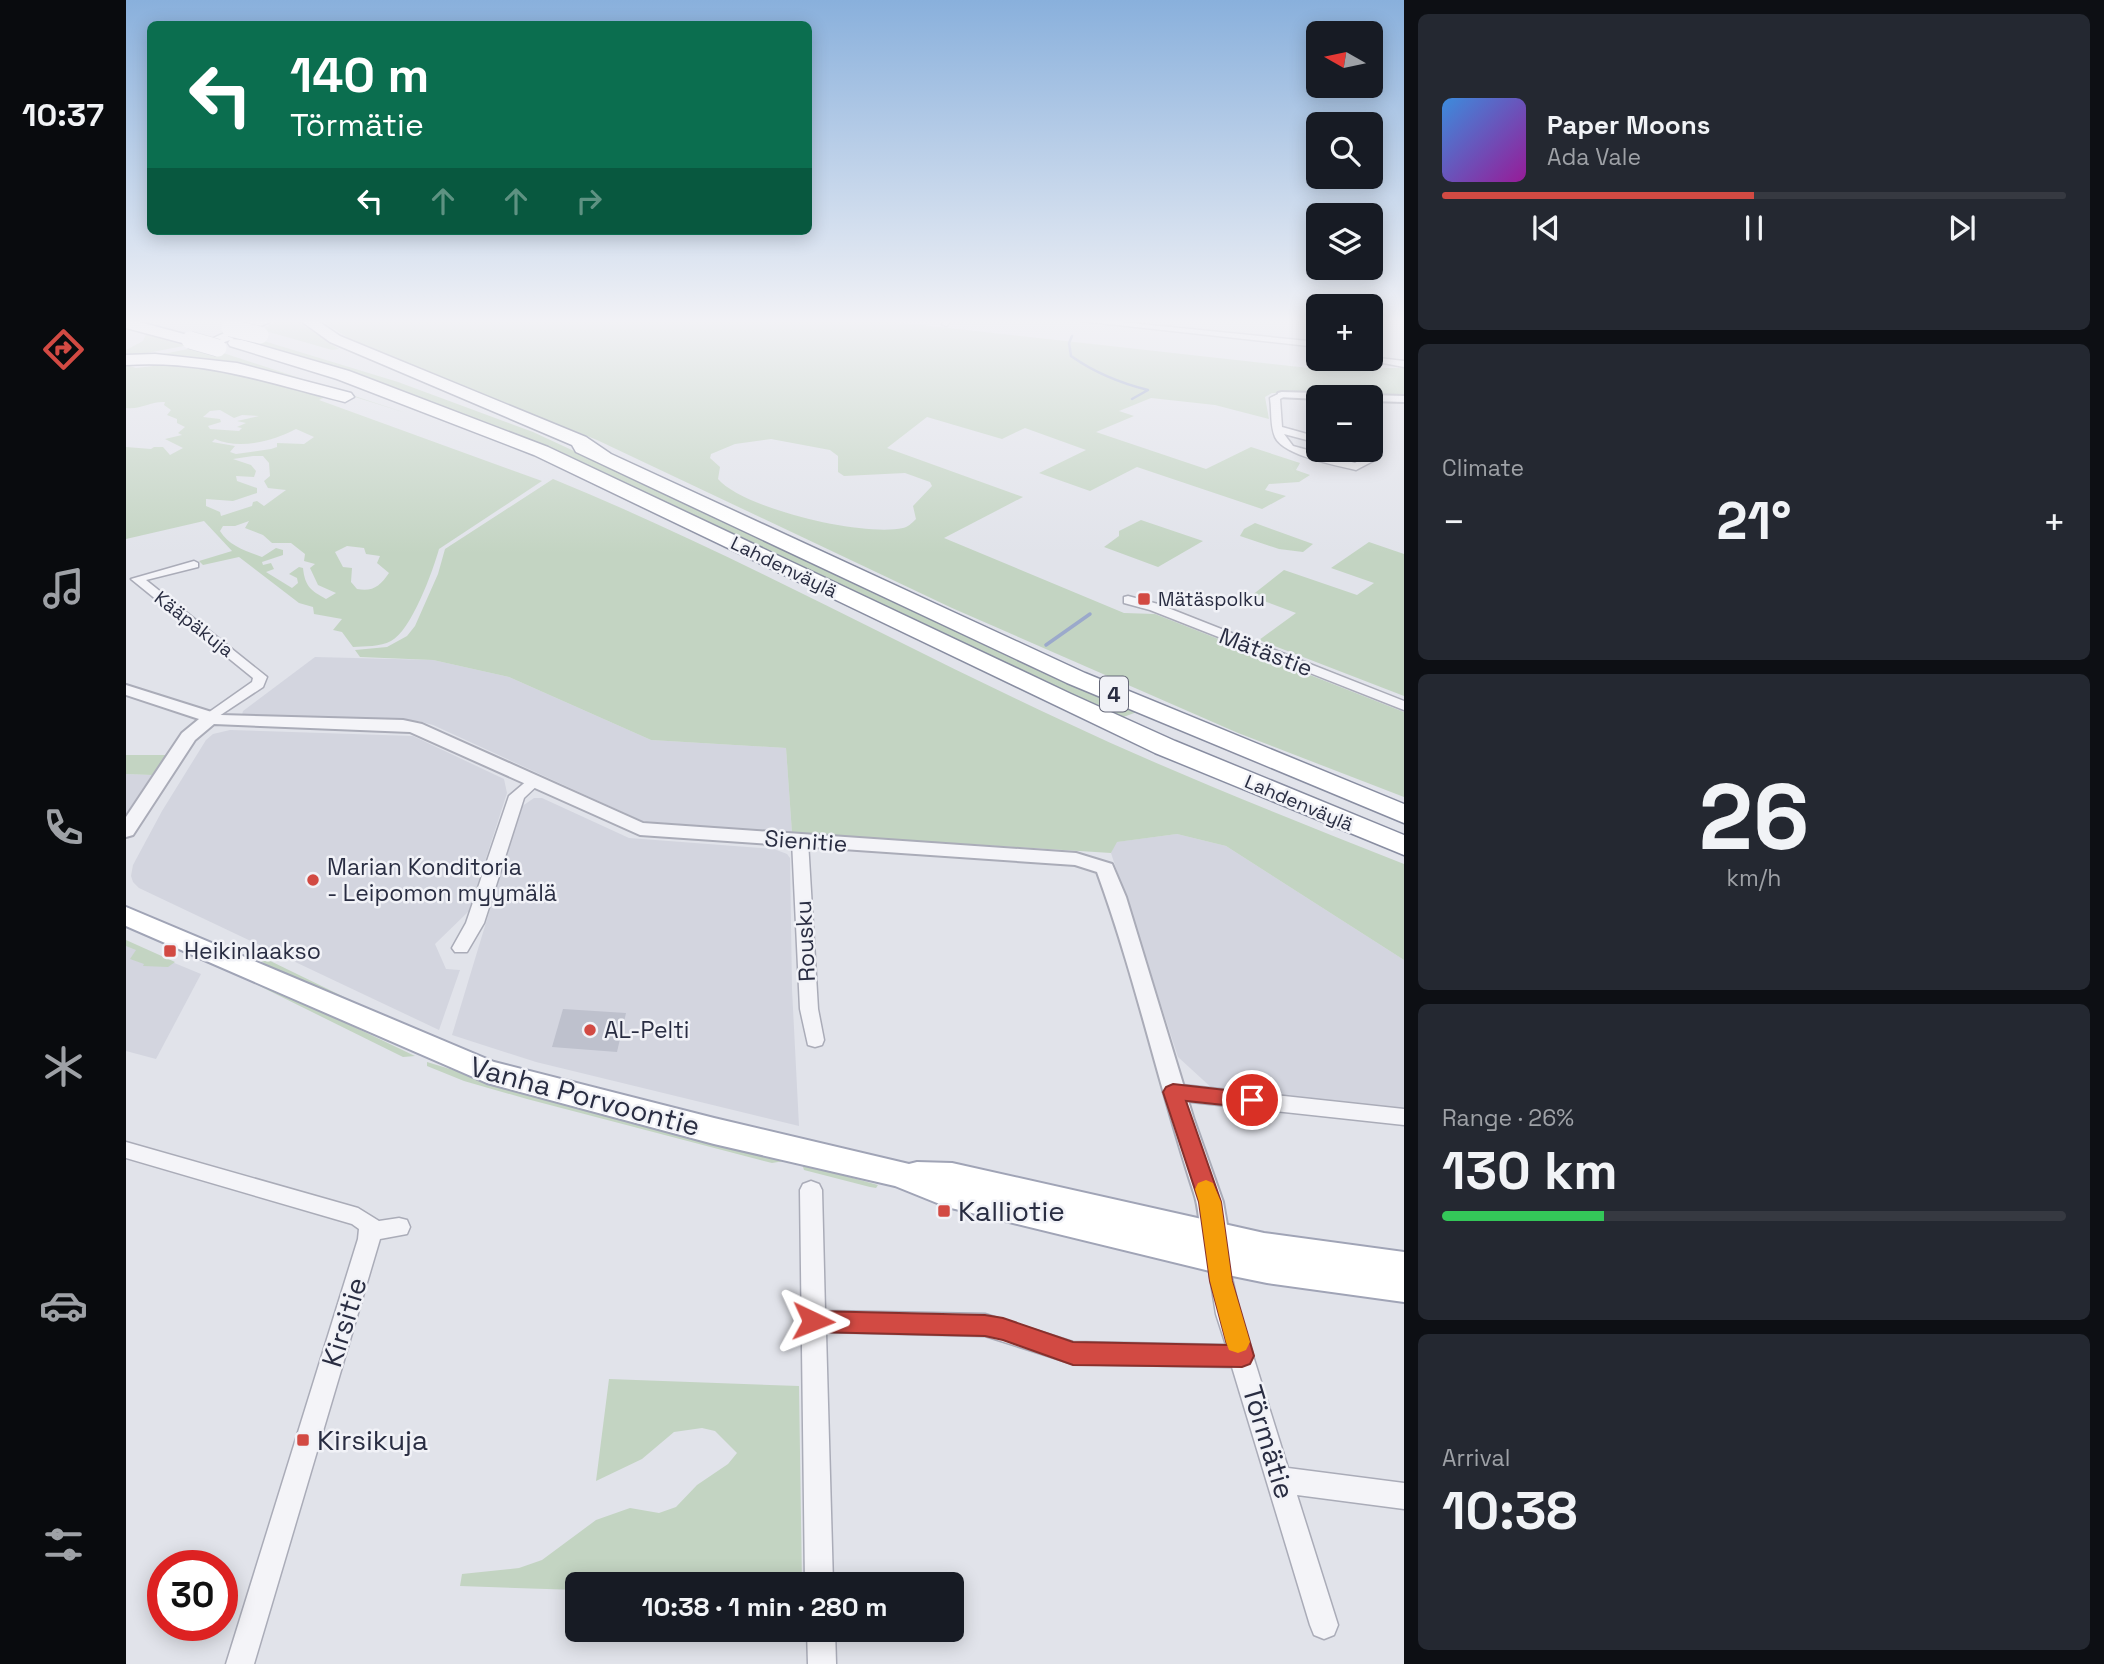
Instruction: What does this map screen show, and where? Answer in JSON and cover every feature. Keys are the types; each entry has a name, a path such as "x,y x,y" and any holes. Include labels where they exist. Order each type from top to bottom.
{"highway":[{"path":"348,399 525,456"},
{"path":"374,399 525,456 728,540"},
{"name":"Lahdenväylä","path":"405,399 541,451 1062,700 1165,747 1404,846"},
{"name":"Lahdenväylä","path":"457,399 626,467 1076,678 1404,814"},
{"path":"478,399 579,441 626,467"}],"main road":[{"name":"Vanha Porvoontie","path":"126,902 168,918 264,967 283,982"},
{"name":"Vanha Porvoontie","path":"126,916 487,1072 677,1122 899,1174 952,1176 1217,1247 1267,1268 1404,1286"},
{"name":"Vanha Porvoontie","path":"1217,1247 1264,1248 1404,1267"}],"street":[{"path":"1275,399 1278,434 1290,448 1306,453"},
{"path":"1278,434 1306,438"},
{"path":"1337,462 1360,467 1366,462"},
{"name":"Kääpäkuja","path":"194,565 137,579 258,674 261,680 210,718"},
{"name":"Mätästie","path":"1128,600 1154,607 1404,706"},
{"name":"Sienitie","path":"126,690 190,709 210,718 250,722 403,725 427,731 640,829 1076,859 1105,868 1116,897 1173,1092 1210,1202 1217,1247"},
{"path":"126,831 188,737 210,718"},
{"path":"461,948 475,923 517,796 534,782"},
{"name":"Rousku","path":"800,841 809,1009 815,1040"},
{"path":"1173,1092 1404,1117"},
{"path":"126,1150 358,1217 370,1226 371,1231 399,1227"},
{"path":"811,1190 820,1572"},
{"name":"Kirsitie","path":"240,1664 371,1231"},
{"name":"Törmätie","path":"1217,1247 1228,1314 1324,1625"},
{"path":"813,1321 985,1325 1073,1353 1242,1356"},
{"path":"1281,1480 1404,1496"},
{"path":"821,1642 822,1664"}],"shaded area":[{"path":"315,657 433,660 509,677 651,740 786,748 792,833 642,821 433,725 418,721 242,715 243,711"},
{"path":"230,730 413,736 504,779 507,793 469,911 435,944 446,969 460,970 439,1030 139,888 133,882 133,865 162,811 206,740 213,734"},
{"path":"126,774 152,775 126,814"},
{"path":"534,798 542,798 629,838 774,849 787,854 790,858 792,989 799,1126 536,1062 452,1035 521,807"},
{"path":"1177,834 1226,846 1404,960 1404,1110 1214,1090 1178,1057 1111,853 1116,842"},
{"path":"126,943 201,974 156,1059 126,1051"}],"green space":[{"path":"126,399 322,399 319,400 542,481 439,549 420,600 399,635 382,644 353,647 342,632 333,630 342,619 314,614 313,607 299,603 239,557 203,565 199,561 232,551 204,521 126,539 126,447 163,447 170,455 183,448 165,439 182,435 178,433 185,427 177,423 177,419 167,415 171,410 164,405 165,402 126,408","holes":["220,410 234,418 242,415 259,416 237,421 246,423 237,427 242,428 239,431 210,429 208,426 221,422 220,419 203,417 210,411","296,429 314,437 304,444 277,443 277,447 271,449 236,454 230,452 235,446 212,442 215,439 235,444 256,443","263,456 269,463 270,476 264,481 268,488 286,490 264,506 257,501 253,502 252,506 221,516 220,512 206,506 206,499 233,501 257,493 257,488 237,481 236,476 254,477 256,471 251,465 233,459","249,521 245,528 263,535 272,543 291,543 305,554 304,561 315,564 310,568 318,585 336,593 326,599 316,593 309,587 303,568 299,567 289,574 297,578 298,583 292,588 266,572 274,569 271,563 263,565 262,562 283,555 283,550 276,548 262,557 250,553 228,541 220,531 223,526 235,526","347,546 364,548 366,554 380,556 377,563 389,573 376,587 357,589 351,582 352,568 343,567 335,552"]},
{"path":"417,399 443,399 533,432 1137,712 1118,719 593,468"},
{"path":"494,399 1149,399 1119,411 1134,416 1096,432 1206,469 1251,447 1300,463 1296,470 1310,475 1299,482 1269,484 1265,490 1286,496 1262,509 1137,467 1090,491 1039,473 1086,450 1025,428 1002,439 927,417 887,448 1023,497 944,538 1124,613 1155,614 1404,712 1404,797 1238,733 952,608 597,440","holes":["771,439 830,450 838,456 838,472 844,476 905,473 930,482 932,486 913,506 916,519 908,526 885,530 861,528 806,518 752,501 718,479 720,467 710,458 711,454 735,444"]},
{"path":"1157,399 1265,399 1269,419 1215,405"},
{"path":"553,479 682,536 1103,740 1404,864 1404,960 1226,846 1177,834 1117,842 1111,853 792,833 786,748 651,740 509,677 433,660 360,657 355,650 387,647 407,636 415,626 438,574 445,549"},
{"path":"1141,520 1203,541 1158,567 1104,547 1119,536 1119,531"},
{"path":"1255,523 1313,544 1303,552 1279,549 1240,536 1244,529"},
{"path":"1369,542 1404,554 1404,696 1259,640 1296,613 1251,596 1284,570 1357,595 1374,583 1331,568"},
{"path":"126,755 166,755 152,775 126,774"},
{"path":"126,940 175,962 168,967 143,966 144,964 130,959 136,950 126,946"},
{"path":"258,955 379,1014 284,974 255,958"},
{"path":"227,970 235,970 415,1056 403,1057"},
{"path":"427,1062 555,1101 784,1161 772,1163 527,1099 464,1081 427,1066"},
{"path":"802,1164 878,1185 876,1188 870,1187 804,1170"},
{"path":"609,1379 799,1386 802,1572 565,1572 565,1590 460,1586 462,1574 519,1568 542,1560 596,1520 630,1508 659,1513 676,1507 697,1485 728,1464 737,1453 715,1431 702,1428 674,1432 642,1459 596,1481"}],"building":[{"name":"AL-Pelti","path":"563,1009 626,1013 617,1052 552,1047"}],"waterway":[{"path":"1046,645 1090,614"}],"slow traffic":[{"path":"1206,1189 1221,1281 1228,1314 1238,1342"}],"place":[{"name":"Mätäspolku","path":"1144,599"},
{"name":"Marian Konditoria - Leipomon myymälä","path":"313,880"},
{"name":"Heikinlaakso","path":"170,951"},
{"name":"AL-Pelti","path":"590,1030"},
{"name":"Kalliotie","path":"944,1211"},
{"name":"Kirsikuja","path":"303,1440"}],"route":[{"path":"813,1321 985,1325 1073,1353 1242,1356 1228,1314 1221,1281 1210,1202 1173,1092 1252,1100"}]}
